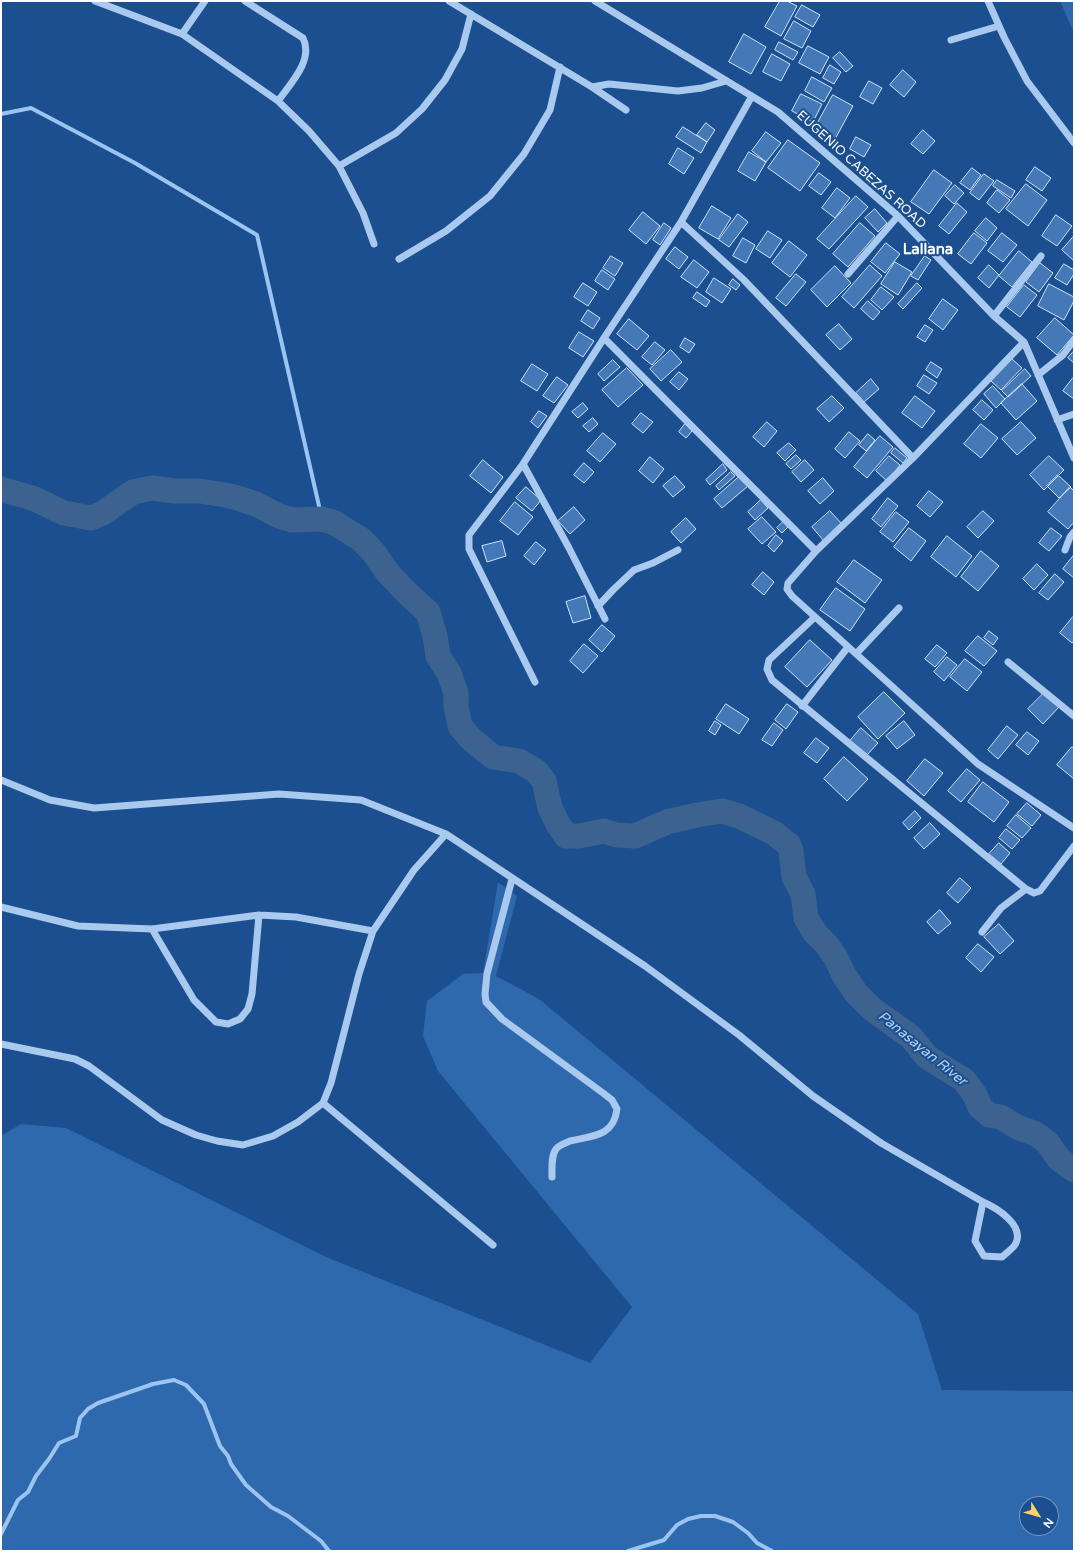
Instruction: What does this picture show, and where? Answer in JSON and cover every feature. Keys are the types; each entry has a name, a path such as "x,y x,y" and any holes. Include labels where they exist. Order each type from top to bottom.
{"street":[{"path":"95,1 182,34 278,101 309,131 339,166 363,214 374,244"},
{"path":"182,34 205,1"},
{"path":"245,1 303,38 306,45 305,58 300,71 278,101"},
{"path":"449,1 560,67 626,110"},
{"name":"EUGENIO CABEZAS ROAD","path":"595,1 778,112 898,216 994,316 1024,342 1074,458"},
{"path":"988,1 1027,81 1074,143"},
{"path":"339,166 396,133 422,109 445,80 462,49 471,14"},
{"path":"951,40 999,26"},
{"path":"399,259 446,231 490,196 524,154 550,110 560,67"},
{"path":"592,87 609,84 678,91 702,88 726,81"},
{"path":"534,682 469,549 469,535 524,464 604,338 681,222 752,96"},
{"path":"848,274 898,216"},
{"path":"681,222 744,280 913,458"},
{"path":"994,316 1041,256"},
{"path":"604,338 816,551"},
{"path":"1038,375 1063,354 1074,340"},
{"path":"1024,342 913,458 816,551 788,583 788,590 792,596 978,764 1074,828"},
{"path":"1057,420 1074,414"},
{"path":"524,464 605,619"},
{"path":"1065,550 1070,537 1074,532"},
{"path":"598,606 634,570 653,563 678,550"},
{"path":"856,654 899,608"},
{"path":"815,617 769,660 767,664 768,675 772,680 1026,889 1034,892 1040,891 1074,846"},
{"path":"802,706 848,647"},
{"path":"1008,662 1074,716"},
{"path":"1,780 50,800 94,808 278,794 361,800 446,834 645,966 739,1035 813,1096 881,1143 995,1208 1007,1216 1017,1233 1016,1244 1002,1257 984,1256 976,1241 983,1202"},
{"path":"1,1044 75,1059 89,1066 162,1120 196,1135 217,1141 243,1145 273,1136 298,1122 323,1103 331,1082 359,974 373,930 414,870 446,834"},
{"path":"512,879 487,974 485,994 486,1002 502,1019 603,1092 612,1100 617,1109 613,1124 604,1132 563,1143 556,1149 552,1161 552,1177"},
{"path":"982,932 1001,908 1026,889"},
{"path":"1,907 78,926 152,929 259,915 296,917 373,930"},
{"path":"152,929 194,1000 216,1022 228,1024 240,1018 248,1009 252,994 259,915"},
{"path":"323,1103 493,1245"}],"shaded area":[{"path":"1060,1 1074,1 1074,33"},
{"path":"498,882 517,896 496,976 539,999 918,1314 942,1390 1074,1391 1074,1551 1,1551 1,1136 21,1124 66,1128 326,1257 590,1363 632,1307 438,1071 423,1036 427,1001 463,974 483,973"}],"building":[{"path":"780,1 787,1 797,6 781,36 765,27"},
{"path":"802,5 820,15 813,27 795,17"},
{"path":"794,21 811,31 802,48 784,39"},
{"path":"744,34 766,47 751,74 729,62"},
{"path":"779,42 798,52 793,60 775,50"},
{"path":"808,46 829,57 820,74 799,63"},
{"path":"840,52 853,66 846,72 833,58"},
{"path":"772,54 790,64 781,81 763,72"},
{"path":"830,65 841,72 834,84 823,78"},
{"path":"903,70 916,82 904,97 890,85"},
{"path":"812,77 832,88 824,102 805,91"},
{"path":"869,81 882,88 873,104 860,97"},
{"path":"801,94 822,104 813,122 792,111"},
{"path":"833,95 853,106 834,141 814,130"},
{"path":"706,123 715,130 707,142 697,135"},
{"path":"683,127 707,142 701,153 676,137"},
{"path":"923,130 935,141 923,154 911,144"},
{"path":"766,132 781,143 766,162 752,151"},
{"path":"856,137 871,145 864,157 850,149"},
{"path":"788,140 820,163 800,191 768,168"},
{"path":"678,148 694,158 684,174 669,164"},
{"path":"749,152 766,162 755,181 738,171"},
{"path":"1035,167 1051,178 1042,191 1026,180"},
{"path":"972,168 981,175 970,190 960,183"},
{"path":"934,170 952,183 929,214 911,202"},
{"path":"819,173 831,182 821,195 809,186"},
{"path":"984,174 994,181 979,200 970,193"},
{"path":"997,180 1015,191 1011,198 993,186"},
{"path":"1026,184 1047,200 1028,226 1006,209"},
{"path":"955,185 964,193 954,204 945,196"},
{"path":"837,188 850,198 835,218 822,208"},
{"path":"997,190 1010,200 999,213 987,203"},
{"path":"856,196 868,207 829,249 817,239"},
{"path":"957,203 967,212 949,234 939,226"},
{"path":"712,206 731,218 718,239 699,228"},
{"path":"875,209 887,223 878,232 865,218"},
{"path":"643,212 660,226 646,244 629,230"},
{"path":"738,214 748,222 729,247 719,240"},
{"path":"1056,215 1072,226 1057,246 1042,236"},
{"path":"986,218 997,228 987,241 975,231"},
{"path":"664,223 671,228 660,245 653,240"},
{"path":"860,223 875,236 848,267 833,254"},
{"path":"768,231 782,240 770,258 756,249"},
{"path":"974,233 987,243 971,264 958,254"},
{"path":"1002,233 1017,245 1003,262 988,251"},
{"path":"1074,236 1074,261 1062,250"},
{"path":"743,238 755,245 746,263 733,256"},
{"path":"789,241 807,255 790,277 772,263"},
{"path":"886,243 900,254 885,273 871,262"},
{"path":"675,247 688,257 679,269 666,259"},
{"path":"1019,251 1032,262 1012,287 999,276"},
{"path":"611,256 623,263 615,276 603,268"},
{"path":"925,256 931,260 918,280 911,276"},
{"path":"694,260 709,272 697,288 681,277"},
{"path":"895,262 912,272 898,295 881,284"},
{"path":"1040,263 1053,273 1039,292 1026,282"},
{"path":"1064,264 1074,270 1074,274 1067,285 1055,278"},
{"path":"870,265 882,276 854,308 842,297"},
{"path":"989,265 999,275 989,288 978,278"},
{"path":"835,266 851,283 827,307 811,290"},
{"path":"602,270 615,279 608,290 595,281"},
{"path":"796,274 806,282 786,306 776,298"},
{"path":"714,278 731,289 722,303 706,292"},
{"path":"733,279 740,285 736,290 729,285"},
{"path":"583,283 597,292 588,306 574,297"},
{"path":"917,283 922,288 903,309 898,304"},
{"path":"1049,284 1074,297 1074,301 1064,320 1038,306"},
{"path":"1024,285 1037,295 1020,317 1007,307"},
{"path":"881,287 894,297 882,310 871,300"},
{"path":"697,292 710,301 706,307 693,298"},
{"path":"943,299 958,310 943,330 929,319"},
{"path":"868,301 880,312 873,320 861,309"},
{"path":"588,310 600,318 593,329 581,321"},
{"path":"1055,318 1074,335 1057,355 1037,338"},
{"path":"629,319 649,336 637,350 617,334"},
{"path":"839,324 852,339 840,350 826,335"},
{"path":"925,325 933,330 925,342 917,337"},
{"path":"579,332 594,341 583,357 569,348"},
{"path":"685,338 695,344 689,353 680,347"},
{"path":"655,342 665,350 652,365 642,357"},
{"path":"671,350 682,362 661,381 650,369"},
{"path":"1074,351 1074,363 1068,358"},
{"path":"1012,359 1022,368 1001,390 991,381"},
{"path":"613,360 620,367 604,381 598,374"},
{"path":"931,362 942,369 937,378 926,370"},
{"path":"532,364 548,374 537,391 521,381"},
{"path":"627,368 643,385 618,407 602,390"},
{"path":"1025,369 1031,376 1008,397 1002,391"},
{"path":"679,372 688,379 679,390 670,382"},
{"path":"924,375 937,383 929,394 917,386"},
{"path":"557,377 568,385 554,403 543,396"},
{"path":"1074,378 1074,399 1063,391"},
{"path":"871,379 879,389 864,402 856,393"},
{"path":"1022,384 1037,401 1016,420 1001,403"},
{"path":"993,386 1005,399 996,408 984,394"},
{"path":"832,396 844,408 829,422 817,409"},
{"path":"915,396 935,411 922,428 902,413"},
{"path":"982,400 993,410 984,420 973,410"},
{"path":"583,403 588,409 578,418 572,412"},
{"path":"539,411 547,416 538,428 531,422"},
{"path":"641,413 653,422 643,433 632,424"},
{"path":"593,418 598,424 589,432 583,426"},
{"path":"767,422 777,431 764,447 753,437"},
{"path":"1021,422 1036,438 1017,455 1002,439"},
{"path":"685,424 692,431 686,438 679,432"},
{"path":"981,424 998,438 981,458 964,444"},
{"path":"849,432 860,441 845,458 835,449"},
{"path":"603,433 616,444 600,462 587,451"},
{"path":"868,434 875,440 866,451 859,445"},
{"path":"880,436 893,447 867,478 854,467"},
{"path":"789,443 796,450 785,461 777,453"},
{"path":"895,448 907,458 903,463 891,453"},
{"path":"796,455 801,460 791,469 786,464"},
{"path":"889,456 900,465 887,481 876,471"},
{"path":"1049,456 1064,470 1044,490 1030,475"},
{"path":"650,457 664,469 653,483 639,471"},
{"path":"483,460 503,477 491,493 470,476"},
{"path":"805,460 814,470 801,482 792,472"},
{"path":"584,463 594,472 584,483 574,475"},
{"path":"723,464 727,470 710,485 706,480"},
{"path":"731,472 735,476 719,490 716,486"},
{"path":"1058,475 1071,487 1059,498 1047,486"},
{"path":"675,476 685,487 673,497 663,486"},
{"path":"739,477 748,486 722,508 714,499"},
{"path":"823,478 834,491 820,504 808,491"},
{"path":"526,487 541,500 532,511 516,498"},
{"path":"1070,487 1074,491 1074,522 1068,529 1048,512"},
{"path":"929,491 943,502 930,517 917,506"},
{"path":"888,498 898,506 881,527 872,519"},
{"path":"761,500 768,508 755,520 748,512"},
{"path":"515,502 533,517 518,535 500,521"},
{"path":"574,507 585,520 570,534 558,521"},
{"path":"830,511 842,524 824,541 812,527"},
{"path":"983,511 994,521 978,538 967,527"},
{"path":"896,512 909,522 893,542 880,532"},
{"path":"762,517 776,532 762,544 748,529"},
{"path":"686,518 696,529 681,543 671,532"},
{"path":"784,521 789,526 782,533 777,528"},
{"path":"909,528 926,541 911,561 894,547"},
{"path":"1051,528 1062,536 1049,551 1039,543"},
{"path":"776,535 783,541 774,552 768,546"},
{"path":"947,536 972,556 956,577 931,557"},
{"path":"502,541 506,556 487,562 482,546"},
{"path":"536,542 546,550 534,565 524,556"},
{"path":"981,551 999,566 978,591 961,577"},
{"path":"1074,555 1074,578 1063,569"},
{"path":"854,560 882,580 865,603 837,582"},
{"path":"1037,564 1048,575 1034,590 1023,579"},
{"path":"763,572 774,582 764,595 752,585"},
{"path":"1055,574 1064,582 1048,600 1039,593"},
{"path":"836,588 865,609 850,631 820,610"},
{"path":"585,596 591,618 573,623 566,602"},
{"path":"1073,617 1074,641 1072,643 1060,633"},
{"path":"602,625 615,636 602,652 589,640"},
{"path":"989,631 998,638 993,645 984,638"},
{"path":"978,636 997,651 984,666 965,651"},
{"path":"810,640 832,660 807,687 785,667"},
{"path":"584,644 598,656 583,673 570,661"},
{"path":"937,645 947,653 935,667 925,659"},
{"path":"947,657 957,665 944,681 934,672"},
{"path":"965,659 982,672 967,691 950,677"},
{"path":"884,692 905,713 878,739 858,717"},
{"path":"1044,693 1059,707 1043,724 1028,709"},
{"path":"726,704 749,719 739,734 716,719"},
{"path":"787,704 798,712 786,729 775,720"},
{"path":"715,721 721,725 715,735 709,731"},
{"path":"904,721 915,735 897,749 886,736"},
{"path":"774,723 783,730 772,746 762,740"},
{"path":"1007,726 1018,735 998,759 988,750"},
{"path":"861,728 878,743 867,755 850,741"},
{"path":"1027,732 1039,741 1028,755 1016,745"},
{"path":"816,738 829,748 817,763 804,753"},
{"path":"1072,747 1074,748 1074,779 1057,765"},
{"path":"844,757 868,779 847,801 824,779"},
{"path":"925,759 943,773 924,796 907,781"},
{"path":"967,769 980,780 961,802 948,791"},
{"path":"983,782 1009,802 994,822 968,802"},
{"path":"1027,803 1041,815 1032,826 1017,814"},
{"path":"915,811 921,818 909,830 903,823"},
{"path":"1016,815 1031,828 1022,838 1007,826"},
{"path":"930,823 940,834 924,849 914,838"},
{"path":"1006,829 1020,840 1012,849 999,838"},
{"path":"999,843 1010,853 1001,864 989,854"},
{"path":"960,878 971,888 958,903 947,893"},
{"path":"940,910 951,923 938,934 927,922"},
{"path":"999,924 1014,941 1000,954 984,937"},
{"path":"978,944 994,957 981,972 966,958"}],"waterway":[{"path":"1,114 31,108 135,163 257,235 322,519"},
{"name":"Panasayan River","path":"1,489 35,499 64,513 91,518 103,513 133,492 152,488 175,491 200,491 231,496 256,504 279,516 292,520 322,519 335,523 362,540 374,553 388,573 428,612 435,636 438,656 449,673 456,693 456,706 460,726 472,740 493,757 519,761 536,771 544,781 550,808 566,836 579,836 604,831 616,835 635,836 667,822 722,811 739,816 774,833 789,845 794,877 803,894 806,918 815,933 826,944 836,958 844,975 856,993 872,1009 911,1037 927,1057 964,1080 975,1095 980,1107 989,1115 1001,1117 1017,1127 1036,1134 1047,1142 1059,1159 1074,1170"},
{"path":"1,1534 18,1500 28,1492 36,1476 59,1443 76,1436 80,1418 88,1409 98,1403 153,1384 174,1380 186,1385 204,1404 220,1446 246,1485 271,1507 288,1516 321,1541 329,1551"},
{"path":"628,1551 664,1540 677,1525 688,1519 701,1516 715,1516 733,1522 748,1533 757,1543 772,1551"}],"district":[{"name":"Lallana","path":"928,250"}]}
